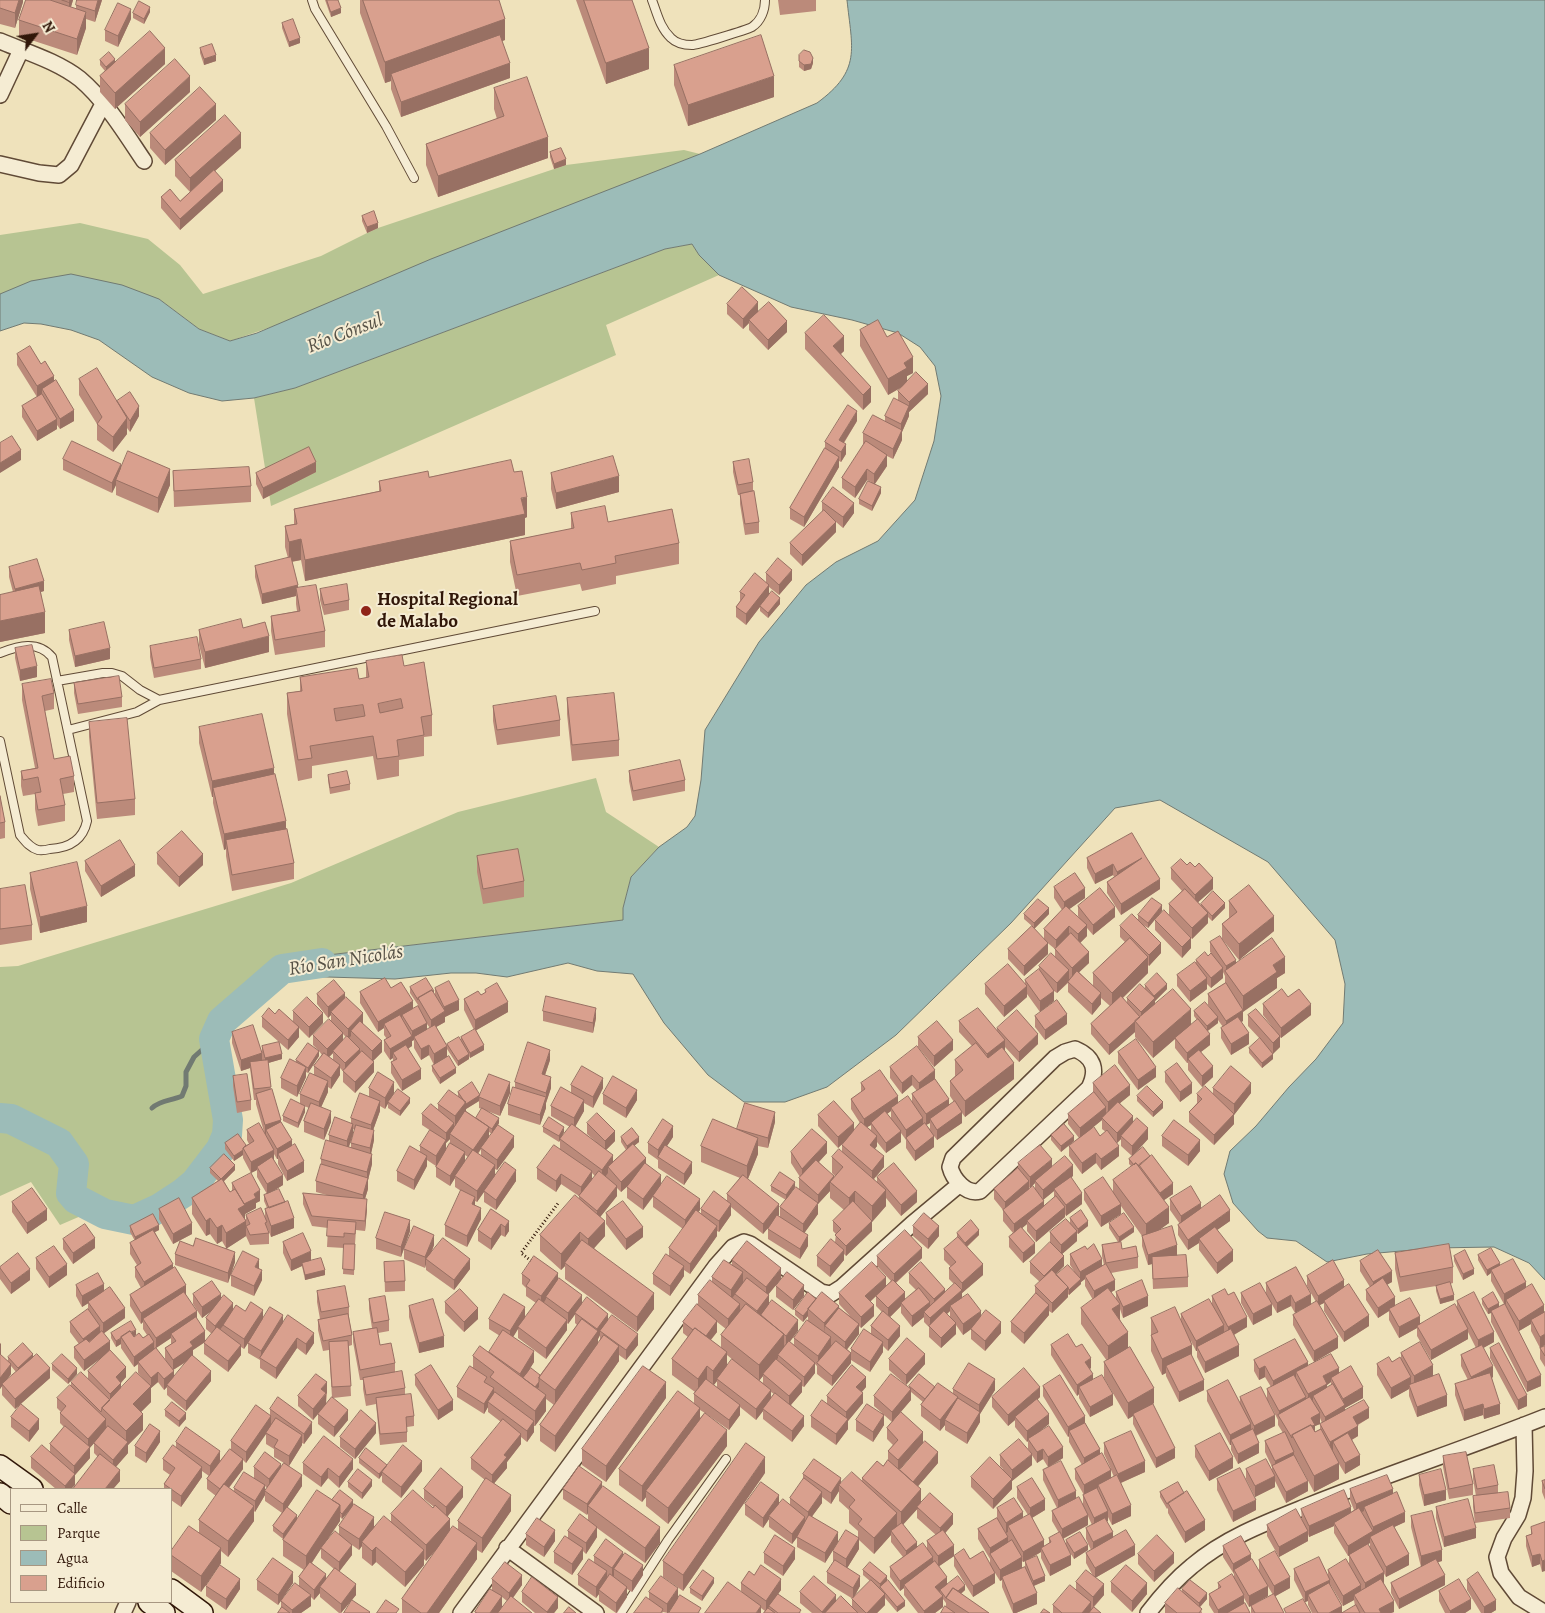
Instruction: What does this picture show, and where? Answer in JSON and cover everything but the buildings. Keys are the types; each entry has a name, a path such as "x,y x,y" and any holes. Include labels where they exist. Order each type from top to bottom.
{"main road":[{"path":"0,1466 31,1488"},
{"path":"172,1591 202,1613"},
{"path":"150,1603 164,1613"}],"street":[{"path":"0,42 60,67 79,78 102,104 144,161"},
{"path":"0,95 21,50"},
{"path":"0,164 39,173 60,175 72,166 102,104"},
{"path":"1075,1050 1083,1053 1094,1068 1094,1078 1089,1088 980,1191 969,1190 960,1184 953,1178 950,1167 953,1158 1055,1058 1065,1052 1075,1050"},
{"path":"461,1613 716,1266 733,1247 744,1242 750,1244 821,1292 831,1294 842,1287 960,1184"},
{"path":"1148,1613 1192,1565 1261,1525 1353,1488 1545,1417"},
{"path":"1524,1425 1525,1471 1522,1498 1518,1515 1504,1538 1497,1557 1501,1573 1519,1597 1540,1610"},
{"path":"507,1548 596,1613"}],"lane":[{"path":"312,0 315,9 386,126 414,178"},
{"path":"652,0 662,27 671,39 684,44 695,45 752,26 760,20 765,7 765,0"},
{"path":"68,730 137,712 159,700 595,611"},
{"path":"0,653 25,646 39,646 47,650 52,657 86,821 85,830 79,839 56,849 40,850 24,841 20,835 0,741"},
{"path":"57,681 112,673 122,676 140,690 159,700"},
{"path":"622,1613 668,1540 726,1459"},
{"path":"661,1534 668,1540"}],"path":[{"path":"537,1264 521,1253 558,1202"}],"green space":[{"path":"684,150 700,154 280,324 230,341 199,329 159,299 0,294 0,235 80,223 148,239 180,265 203,294 321,256 378,228 566,165"},
{"path":"692,244 699,255 719,275 606,325 616,355 271,506 254,398 295,388 665,249"},
{"path":"596,778 606,812 659,847 631,877 623,908 623,920 286,960 280,978 276,977 217,1026 229,1101 233,1145 200,1184 160,1209 127,1219 97,1209 60,1225 31,1182 0,1196 0,967 18,966 291,883 458,812"}],"water":[{"name":"Río Cónsul","path":"847,0 1545,0 1545,1280 1529,1263 1494,1247 1435,1248 1367,1254 1327,1262 1296,1241 1267,1238 1258,1231 1233,1203 1224,1174 1230,1151 1256,1126 1316,1059 1343,1023 1345,984 1335,940 1268,862 1160,800 1115,808 1011,923 896,1035 827,1087 785,1102 744,1102 708,1075 664,1023 633,974 597,971 568,963 507,977 476,973 451,973 395,979 293,976 280,978 286,960 623,920 623,908 631,877 659,847 687,827 695,816 701,780 705,730 759,642 806,585 836,562 878,541 915,500 934,441 941,396 935,366 920,347 898,333 852,320 791,307 719,275 699,255 692,244 665,249 295,388 254,398 222,401 189,393 152,377 99,340 71,330 41,324 24,323 0,331 0,294 31,281 71,274 122,285 159,299 199,329 230,341 257,333 431,259 700,154 817,103 831,91 848,69 852,45"}],"waterway":[{"name":"Río San Nicolás","path":"0,1118 11,1119 59,1143 74,1164 71,1193 76,1199 105,1214 134,1220 160,1208 195,1183 221,1149 227,1135 228,1120 214,1039 222,1021 282,969 322,963"},
{"path":"152,1108 155,1105 182,1096 186,1086 186,1072 194,1057 214,1039"}],"place":[{"name":"Hospital Regional de Malabo","path":"366,611"}]}
